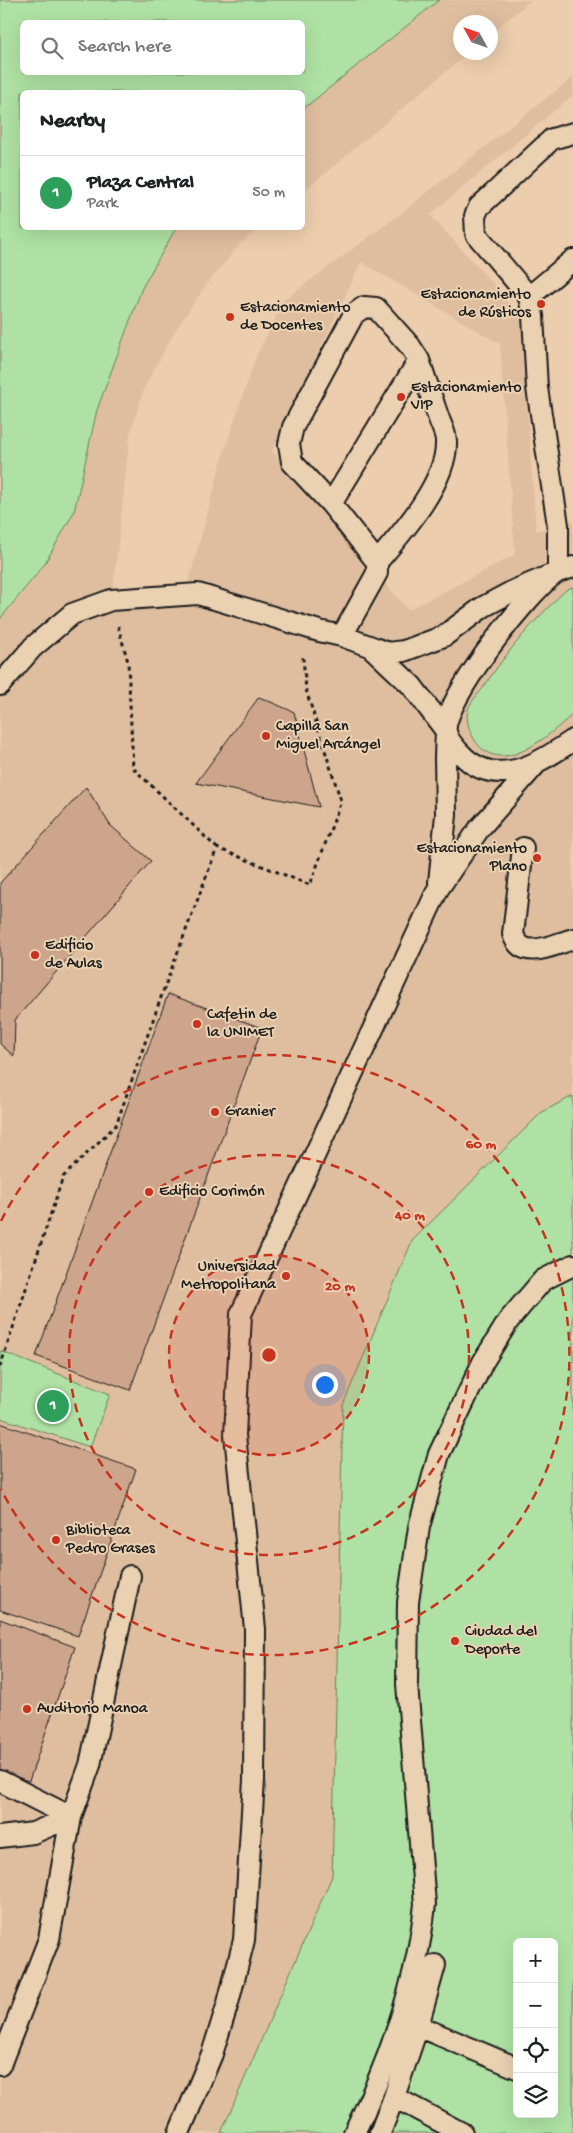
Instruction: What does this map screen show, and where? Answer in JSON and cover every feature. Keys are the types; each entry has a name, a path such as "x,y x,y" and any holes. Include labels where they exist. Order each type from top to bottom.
{"lane":[{"path":"565,570 538,388 533,316 529,297 476,234 475,216 479,207 552,139 573,133"},
{"path":"529,297 573,260"},
{"path":"342,636 377,574 377,562 331,504 292,462 289,444 293,427 354,314 364,308 376,308 410,346 419,360 446,440 444,459 439,477 400,535 377,562"},
{"path":"331,504 419,360"},
{"path":"0,685 33,647 72,614 111,600 198,594 319,631 342,636 388,653 404,651 444,636 483,607 513,591 565,570"},
{"path":"438,889 446,815 444,757 449,719 460,695 486,652 521,605 565,570"},
{"path":"372,648 412,686 446,731 452,744 474,765 486,771 502,772 536,764"},
{"path":"178,2133 212,2054 228,2003 244,1940 254,1780 255,1629 235,1436 241,1314 438,889 479,829 536,764 573,740"},
{"path":"523,848 513,934 516,944 524,950 533,950 573,939"},
{"path":"354,2133 393,2043 418,1956 423,1928 425,1904 407,1684 408,1602 419,1527 439,1454 483,1362 509,1320 543,1280 573,1265"},
{"path":"0,2065 49,1939 70,1817 90,1764 130,1576"},
{"path":"0,1781 70,1817"},
{"path":"0,1837 33,1833 70,1817"},
{"path":"380,2133 418,2026 435,1965"},
{"path":"418,2026 513,2066"},
{"path":"394,2097 462,2133"}],"path":[{"path":"111,600 128,662 133,768 217,848 310,885 341,801 306,690 303,658 319,631"},
{"path":"0,1367 63,1177 116,1125 165,986 217,848"}],"shaded area":[{"name":"Universidad Metropolitana","path":"0,0 531,0 498,28 498,15 453,15 453,60 460,60 305,190 305,90 20,90 20,230 257,230 241,243 206,285 172,336 145,386 130,434 112,600 186,591 224,452 255,359 285,299 399,215 573,77 573,95 430,215 497,288 521,321 536,531 573,520 573,2133 0,2133","holes":["361,262 500,344 515,555 408,610 272,451"]}],"green space":[{"path":"0,0 439,0 305,107 305,90 20,90 20,230 175,230 142,288 97,410 74,512 44,565 0,619"},
{"path":"573,587 573,714 551,733 524,750 510,755 497,756 485,751 474,739 470,729 467,714 470,704 522,636 567,589"},
{"name":"Ciudad del Deporte","path":"573,1096 573,2133 221,2133 332,1876 343,1405 412,1241 542,1112"},
{"path":"0,1351 110,1394 90,1447 0,1418"}],"building":[{"name":"Capilla San Miguel Arcángel","path":"259,697 294,712 319,807 196,783"},
{"name":"Edificio de Aulas","path":"86,787 110,825 151,861 15,1020 14,1056 0,1044 0,883"},
{"name":"Edificio Corimón","path":"168,994 262,1028 130,1390 36,1356"},
{"name":"Biblioteca Pedro Grases","path":"0,1423 136,1469 78,1636 0,1610"},
{"name":"Auditorio Manoa","path":"0,1619 75,1647 29,1781 0,1772"}],"place":[{"name":"Estacionamiento de Rústicos","path":"541,304"},
{"name":"Estacionamiento de Docentes","path":"230,317"},
{"name":"Estacionamiento VIP","path":"401,397"},
{"name":"Capilla San Miguel Arcángel","path":"266,736"},
{"name":"Estacionamiento Plano","path":"537,858"},
{"name":"Edificio de Aulas","path":"35,955"},
{"name":"Cafetin de la UNIMET","path":"197,1024"},
{"name":"Granier","path":"215,1112"},
{"name":"Edificio Corimón","path":"149,1192"},
{"name":"Universidad Metropolitana","path":"286,1276"},
{"name":"Plaza Central","path":"53,1406"},
{"name":"Biblioteca Pedro Grases","path":"56,1540"},
{"name":"Ciudad del Deporte","path":"455,1641"},
{"name":"Auditorio Manoa","path":"27,1709"}]}
